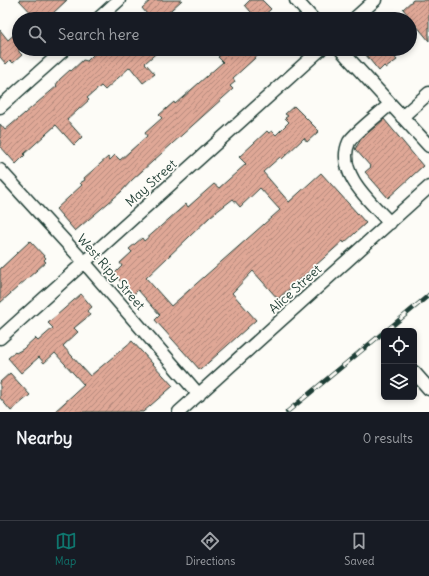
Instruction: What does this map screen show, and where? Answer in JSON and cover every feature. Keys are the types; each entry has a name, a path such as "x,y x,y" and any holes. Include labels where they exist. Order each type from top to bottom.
{"street":[{"path":"106,12 119,0"},
{"path":"296,0 307,12"},
{"path":"362,12 375,0"},
{"path":"0,107 56,56"},
{"name":"May Street","path":"0,338 313,56"},
{"path":"346,56 429,146"},
{"path":"402,118 429,93"},
{"path":"390,104 349,142 346,159 353,182 390,223"},
{"name":"West Ripy Street","path":"0,170 84,262 199,394"},
{"name":"Alice Street","path":"179,412 429,187"},
{"path":"417,375 429,389"}],"building":[{"path":"19,0 67,0 54,12 30,12"},
{"path":"151,0 182,0 169,12 145,12 142,8"},
{"path":"250,0 262,0 271,9 268,12 251,12 245,5"},
{"path":"413,0 429,0 429,41 417,26 417,12 405,12 403,9"},
{"path":"0,30 8,40 12,36 12,56 21,56 13,63 10,60 6,64 0,57"},
{"path":"92,56 153,56 145,63 155,74 143,83 130,67 105,90 101,86 87,98 89,100 67,120 82,137 74,145 56,125 24,154 25,155 16,164 0,146 0,124 5,130 57,86 56,85 60,79 70,70 71,71 83,60 87,61"},
{"path":"257,56 233,78 235,82 230,86 233,89 132,180 121,192 75,231 56,209 82,185 80,183 85,180 84,178 108,157 110,160 115,155 120,160 147,136 145,133 162,118 159,115 174,102 175,104 223,62 218,57"},
{"path":"367,56 394,56 397,60 386,68 384,66 379,71"},
{"path":"294,106 319,131 307,142 304,138 282,159 280,157 263,172 289,202 321,173 366,223 344,243 343,241 278,299 253,271 232,293 256,320 200,370 155,320 160,315 138,290 133,295 114,274 122,266 120,263 132,252 129,249 142,238 144,241 186,204 188,207 214,184 219,188 246,164 239,157 267,131 269,133 272,131 276,135 289,122 285,118 288,116 285,114","holes":["260,188 280,210 171,306 146,278 211,216 233,199 240,207"]},
{"path":"384,119 423,166 388,198 365,172 371,167 355,149 361,139"},
{"path":"30,241 46,258 44,260 46,262 0,303 0,269"},
{"path":"81,294 92,307 87,311 90,315 74,328 78,332 63,346 90,376 132,341 173,386 143,412 54,412 84,385 55,353 44,363 39,357 21,373 8,358 15,352 16,353 23,349 35,338 38,341 53,328 48,323"},
{"path":"10,373 30,395 11,411 0,398 0,382"}],"railway":[{"path":"390,328 429,295"},
{"path":"287,412 381,334"}]}
